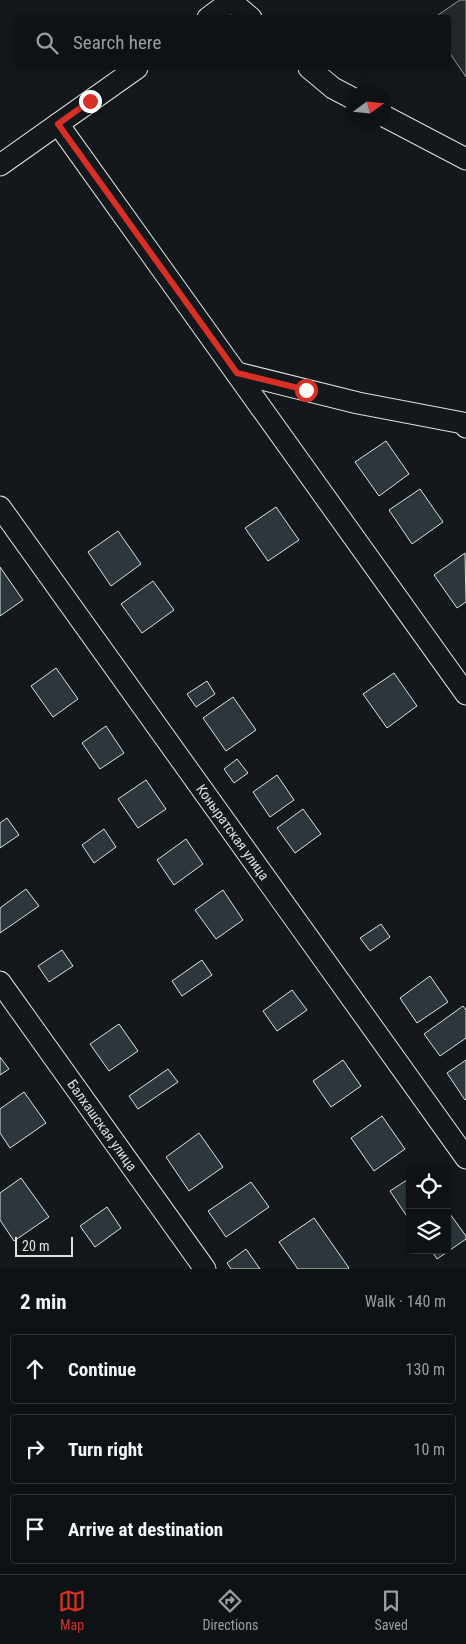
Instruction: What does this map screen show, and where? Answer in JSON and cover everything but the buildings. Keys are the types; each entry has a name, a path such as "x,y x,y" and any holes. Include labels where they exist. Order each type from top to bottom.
{"street":[{"path":"212,15 232,0 248,15"},
{"path":"0,165 134,70"},
{"path":"311,70 333,88 346,95"},
{"path":"391,120 466,160"},
{"path":"58,124 466,694"},
{"path":"237,373 358,404 463,423 466,426"},
{"name":"Коныратская улица","path":"0,507 466,1158"},
{"name":"Балхашская улица","path":"0,982 205,1269"}],"shaded area":[{"path":"460,0 466,0 466,77 451,55 451,15 438,15"}],"route":[{"path":"90,101 58,124 237,373 306,390"}]}
